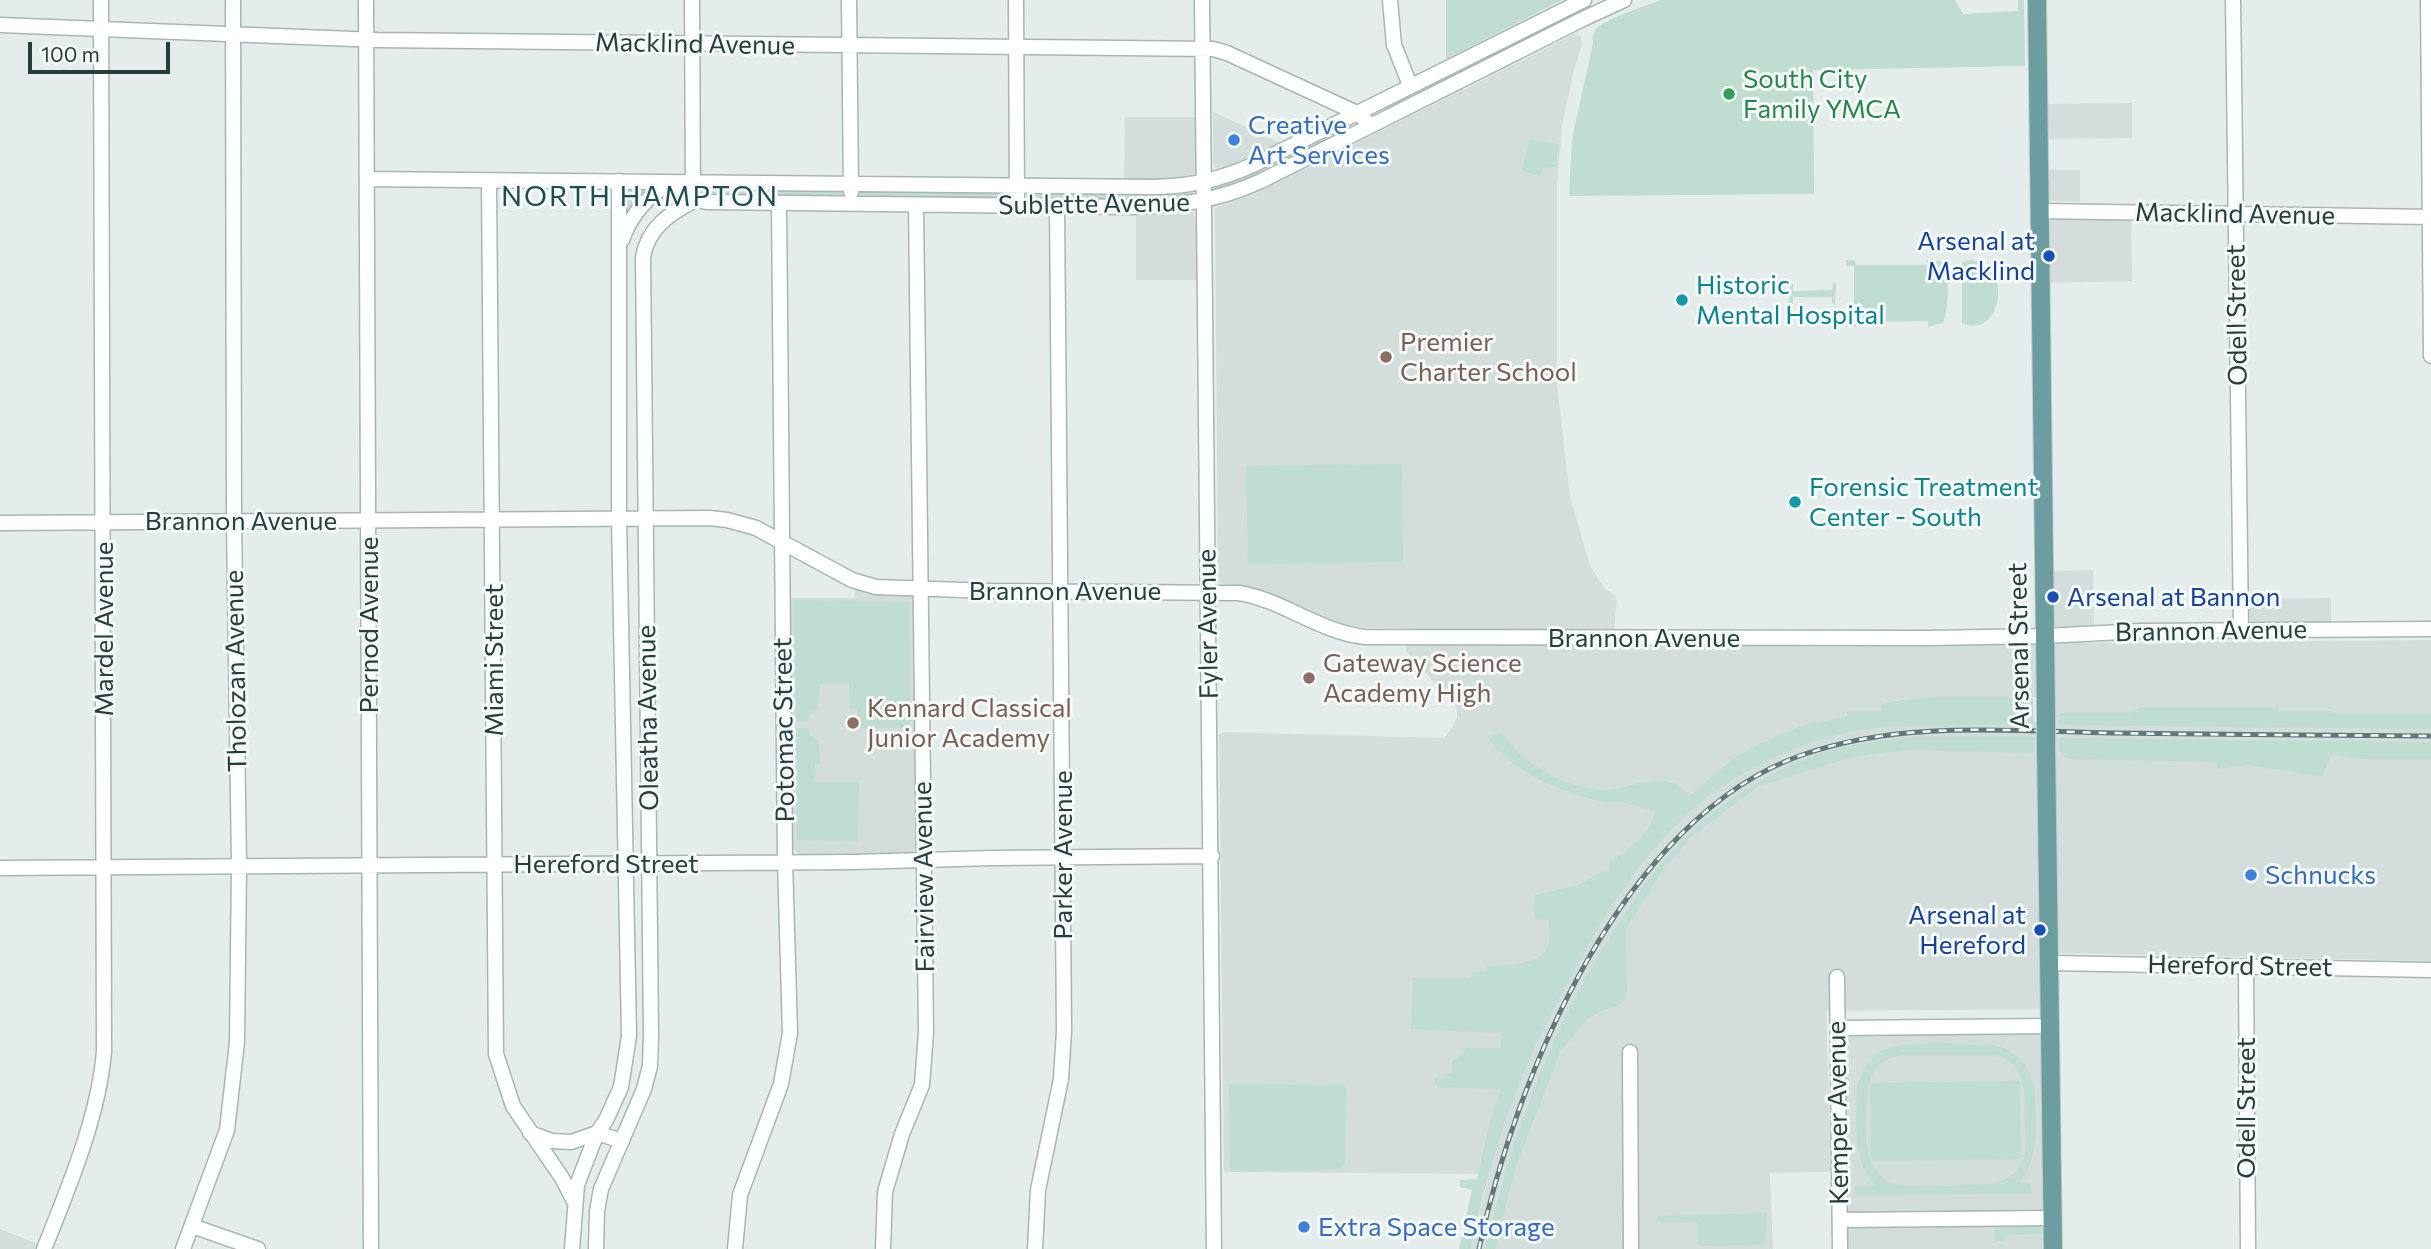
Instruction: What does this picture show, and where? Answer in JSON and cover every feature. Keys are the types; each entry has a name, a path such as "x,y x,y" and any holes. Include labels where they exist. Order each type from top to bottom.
{"main road":[{"name":"Arsenal Street","path":"2037,0 2053,1249"}],"street":[{"name":"Mardel Avenue","path":"44,1249 93,1116 100,1087 104,1040 101,0"},
{"name":"Tholozan Avenue","path":"184,1249 227,1129 237,1042 239,866 234,522 233,0"},
{"name":"Pernod Avenue","path":"366,0 371,1249"},
{"path":"692,0 687,182 693,201"},
{"path":"849,0 851,204"},
{"path":"1016,0 1017,206"},
{"name":"Fyler Avenue","path":"1202,0 1214,1249"},
{"path":"1390,0 1390,26 1394,45 1410,85"},
{"name":"Sublette Avenue","path":"367,179 1154,187 1205,183 1255,164 1584,0"},
{"name":"Sublette Avenue","path":"648,181 693,201 1156,207 1205,201 1247,187 1625,0"},
{"name":"Odell Street","path":"2233,0 2241,630"},
{"path":"2428,0 2431,356"},
{"name":"Macklind Avenue","path":"0,25 367,40 1204,48 1227,53 1357,113 1371,125"},
{"name":"Miami Street","path":"489,181 496,1054 513,1106 562,1178 574,1202"},
{"name":"Oleatha Avenue","path":"572,1249 574,1202 584,1163 621,1087 629,1036 620,520 619,181"},
{"name":"Oleatha Avenue","path":"619,256 626,228 644,203 665,187 687,182"},
{"name":"Oleatha Avenue","path":"596,1249 597,1211 601,1189 635,1114 649,1066 652,1035 643,257 645,246 656,226 674,211 693,201"},
{"name":"Potomac Street","path":"735,1249 740,1195 781,1084 790,1033 785,861 779,203"},
{"name":"Fairview Avenue","path":"883,1249 885,1192 902,1133 922,1085 926,1032 916,205"},
{"name":"Parker Avenue","path":"1035,1249 1038,1190 1061,1079 1064,1031 1057,207"},
{"name":"Macklind Avenue","path":"2039,211 2430,217"},
{"name":"Brannon Avenue","path":"0,523 727,520 756,528 859,583 876,587 1239,593 1261,598 1333,631 1365,637 1539,639 2045,636 2141,631 2431,629"},
{"name":"Hereford Street","path":"0,867 625,864 1212,856"},
{"name":"Hereford Street","path":"2050,963 2431,970"},
{"name":"Odell Street","path":"2246,966 2248,1249"},
{"name":"Kemper Avenue","path":"1837,976 1840,1249"},
{"path":"1838,1028 2051,1026"},
{"path":"1630,1052 1631,1249"},
{"path":"529,1132 552,1142 572,1142 597,1133 622,1141"},
{"path":"1840,1220 2053,1218"},
{"path":"192,1226 258,1249"}],"shaded area":[{"name":"Premier Charter School","path":"1575,34 1580,36 1582,44 1562,126 1557,185 1557,385 1570,497 1590,566 1604,588 1615,595 1617,601 1614,630 1608,634 1347,627 1321,619 1255,588 1218,583 1215,208 1255,194"},
{"path":"2132,103 2132,138 2047,139 2047,104"},
{"path":"1213,112 1280,143 1236,164 1216,169 1213,162"},
{"path":"1125,117 1196,117 1196,174 1174,179 1124,179"},
{"path":"2048,170 2080,170 2080,202 2049,201"},
{"path":"1193,212 1196,220 1198,280 1136,280 1136,214"},
{"path":"2053,218 2131,219 2132,281 2048,283 2048,222"},
{"path":"2093,570 2094,627 2055,626 2052,571"},
{"name":"Kennard Classical Junior Academy","path":"855,587 909,594 915,599 918,847 912,853 802,856 792,849 789,598 855,598"},
{"path":"2331,598 2331,624 2252,623 2247,614 2247,599"},
{"path":"2431,640 2431,961 2058,953 2055,747 2038,746 2040,1009 1826,1011 1831,1172 1770,1173 1773,1249 1494,1249 1503,1175 1485,1249 1471,1249 1489,1174 1224,1172 1219,734 1444,738 1457,718 1457,708 1406,651 1406,642 2034,643 2037,647 2038,697 1931,697 1891,701 2034,722 2054,722 2053,648 2058,643"},
{"path":"2038,1032 2043,1038 2045,1249 1846,1249 1846,1036"},
{"path":"0,1229 51,1249 0,1249"}],"green space":[{"path":"1446,0 1562,0 1446,59"},
{"path":"1662,0 1955,0 1963,14 2018,11 2018,0 2024,0 2025,66 1813,70 1814,194 1569,196 1572,139 1594,33 1609,20"},
{"path":"1569,14 1571,20 1505,50 1504,47"},
{"path":"1491,52 1495,56 1385,110 1385,106"},
{"path":"1334,131 1337,135 1249,181 1215,192 1214,187"},
{"path":"1529,140 1558,144 1556,167 1543,167 1539,176 1522,170"},
{"path":"629,188 643,188 646,192 630,211 627,211 625,191"},
{"path":"707,188 842,190 844,193 841,197 708,196 704,192"},
{"path":"861,190 1009,192 1011,197 863,198 858,193"},
{"path":"1187,191 1190,196 1166,201 1028,200 1025,196 1032,192 1159,194"},
{"path":"1846,260 1855,260 1856,265 1927,265 1927,260 1941,261 1946,273 1948,291 1943,323 1928,327 1928,321 1857,322 1856,327 1846,327 1846,323 1854,322 1854,266 1846,266"},
{"path":"1971,260 1985,265 1994,275 1998,287 1998,300 1993,313 1986,322 1975,326 1962,323 1962,262"},
{"path":"1833,282 1836,284 1835,305 1832,303 1832,297 1793,297 1793,304 1789,304 1790,283 1793,284 1793,291 1832,290"},
{"path":"1402,464 1403,562 1248,564 1246,466"},
{"path":"794,600 909,602 910,728 857,728 857,709 850,709 849,684 820,684 818,709 810,714 807,722 796,721"},
{"path":"1931,697 2033,698 2034,724 1878,728 1814,742 1767,761 1723,786 1686,815 1654,848 1601,924 1545,1027 1502,1130 1471,1249 1459,1249 1472,1190 1460,1187 1460,1180 1477,1179 1489,1125 1501,1089 1437,1087 1434,1078 1444,1078 1445,1073 1452,1073 1452,1061 1463,1055 1465,1048 1501,1048 1501,1033 1411,1029 1413,978 1471,978 1472,972 1487,971 1487,966 1511,965 1537,958 1548,947 1550,934 1549,920 1534,919 1535,895 1578,885 1610,868 1610,861 1617,860 1618,855 1622,855 1647,830 1654,811 1622,802 1589,799 1540,780 1510,761 1487,737 1501,733 1518,752 1539,768 1574,785 1607,790 1644,782 1664,781 1681,788 1688,797 1736,757 1794,729 1847,716 1847,711 1881,711 1881,706 1886,702"},
{"path":"2141,707 2278,707 2278,711 2332,711 2332,714 2431,714 2431,729 2059,725 2060,713 2129,713"},
{"path":"796,728 808,728 811,736 819,741 820,764 815,764 815,782 859,782 858,841 797,840"},
{"path":"1911,737 2034,737 2034,753 1911,750 1851,757 1757,787 1690,838 1663,870 1626,928 1627,992 1624,1001 1586,1020 1560,1052 1515,1169 1495,1249 1485,1249 1523,1119 1557,1036 1598,956 1663,861 1716,810 1755,784 1784,769 1812,756 1840,748"},
{"path":"2059,738 2431,742 2431,759 2364,759 2332,754 2322,776 2247,765 2219,769 2215,762 2072,759 2064,757"},
{"path":"1992,1045 2019,1058 2034,1084 2036,1135 2031,1160 2019,1182 2031,1184 2032,1194 1855,1195 1855,1186 1874,1184 1862,1162 1856,1126 1858,1082 1871,1060 1886,1049 1896,1046","holes":["1904,1055 1991,1055 2012,1064 2022,1081 2025,1150 2022,1163 2015,1172 2006,1179 1990,1184 1938,1186 1897,1185 1881,1176 1871,1163 1866,1131 1870,1080 1879,1065 1890,1058"]},
{"path":"2020,1081 2021,1159 1871,1161 1870,1083"},
{"path":"1229,1084 1346,1085 1345,1162 1340,1169 1230,1172"},
{"path":"1765,1213 1764,1245 1699,1246 1698,1222 1660,1223 1657,1216"},
{"path":"1995,1225 2041,1225 2041,1234 2005,1235 2005,1241 1995,1241"}],"railway":[{"path":"1479,1249 1496,1181 1519,1108 1550,1034 1587,961 1631,893 1681,834 1738,787 1802,755 1840,744 1916,732 1995,730 2431,736"}],"place":[{"name":"South City Family YMCA","path":"1729,94"},
{"name":"Creative Art Services","path":"1234,140"},
{"name":"Arsenal at Macklind","path":"2049,256"},
{"name":"Historic Mental Hospital","path":"1682,300"},
{"name":"Premier Charter School","path":"1386,357"},
{"name":"Forensic Treatment Center - South","path":"1795,502"},
{"name":"Arsenal at Bannon","path":"2053,597"},
{"name":"Gateway Science Academy High","path":"1309,678"},
{"name":"Kennard Classical Junior Academy","path":"853,723"},
{"name":"Schnucks","path":"2251,875"},
{"name":"Arsenal at Hereford","path":"2040,930"},
{"name":"Extra Space Storage","path":"1304,1227"}],"district":[{"name":"NORTH HAMPTON","path":"640,197"}]}
